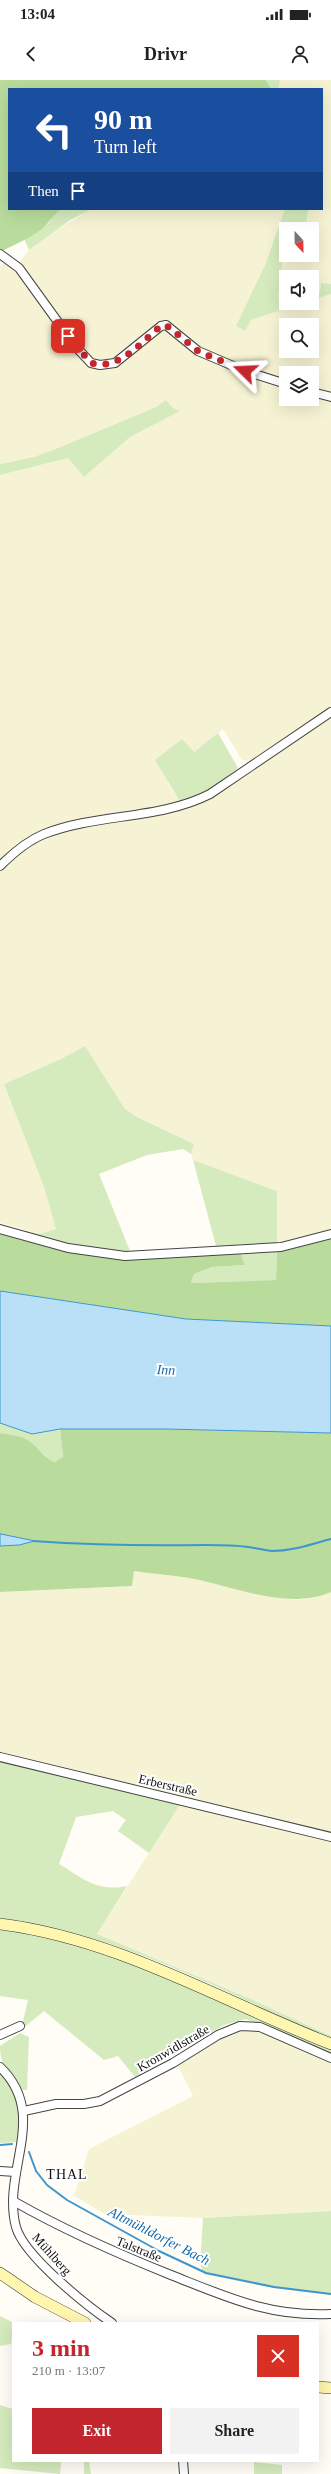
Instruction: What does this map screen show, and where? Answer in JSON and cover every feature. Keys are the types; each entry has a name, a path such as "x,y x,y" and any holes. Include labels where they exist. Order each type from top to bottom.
{"main road":[{"path":"0,1924 55,1933 116,1951 331,2044"},
{"path":"0,2273 35,2297 82,2322"},
{"path":"319,2387 331,2388"}],"street":[{"path":"0,254 19,268 76,347 91,363 100,366 115,362 161,326 166,325 198,351 245,371 279,382"},
{"path":"319,394 331,397"},
{"path":"0,866 15,851 44,834 88,822 194,803 210,794 331,712"},
{"path":"0,1228 68,1248 125,1256 282,1246 331,1234"},
{"name":"Erberstraße","path":"0,1757 331,1836"},
{"path":"0,2035 20,2026"},
{"name":"Kronwidlstraße","path":"24,2111 56,2104 84,2104 100,2101 173,2063 218,2035 240,2026 260,2027 331,2058"},
{"name":"Mühlberg","path":"0,2067 16,2088 24,2111 24,2123 16,2172 15,2202 17,2228 28,2248 80,2300 111,2322"},
{"path":"0,2171 16,2172"},
{"name":"Talstraße","path":"15,2202 67,2232 114,2252 253,2306 288,2314 331,2314"},
{"path":"183,2462 185,2473"}],"shaded area":[{"path":"280,80 331,80 331,284 321,283 320,293 319,270 280,270 281,262 319,262 319,222 307,222 308,210 323,210 323,88 279,88"},
{"path":"90,210 285,210 280,222 279,222 265,265 251,320 282,310 319,310 319,298 331,294 331,395 319,391 319,366 279,366 279,406 319,406 319,395 331,399 331,708 250,761 242,760 223,729 194,752 182,740 168,783 181,803 88,819 27,838 13,848 0,866 0,475 68,458 84,477 130,437 179,411 173,408 166,400 156,407 58,448 34,457 0,464 0,266 8,261 31,288 82,361 99,365 107,365 169,320 159,325 109,362 90,360 18,264 29,250 51,233"},
{"path":"331,717 331,1229 277,1243 277,1191 193,1160 191,1154 194,1144 139,1118 125,1109 85,1046 59,1060 4,1084 44,1187 56,1229 40,1234 0,1223 0,870 17,854 46,837 89,826 178,811 195,806 212,797"},
{"path":"134,1571 190,1578 278,1598 299,1600 331,1592 331,1834 0,1756 0,1592 132,1586"},
{"path":"181,1803 331,1839 331,2036 251,1999 97,1934"},
{"path":"241,2029 259,2030 331,2061 331,2211 203,2218 105,2214 74,2196 89,2149 193,2096 177,2064 220,2037"}],"green space":[{"path":"0,80 266,80 270,88 8,88 8,210 60,210 42,229 0,252"},
{"path":"266,80 280,80 279,88 270,88"},
{"path":"60,210 90,210 70,220 29,250 24,239 49,223 55,213"},
{"path":"285,210 308,210 307,222 280,222"},
{"path":"279,226 279,262 282,262 281,270 279,270 278,298 279,310 282,310 251,320 245,331 236,326 265,265"},
{"path":"321,283 331,284 331,294 319,298"},
{"path":"166,400 173,408 180,411 130,437 84,477 68,458 0,475 0,464 34,457 58,448 156,407"},
{"path":"218,733 238,768 208,791 181,803 155,760 182,739 194,752"},
{"path":"85,1046 125,1109 139,1118 194,1144 191,1154 183,1149 147,1155 99,1174 132,1256 99,1254 25,1236 26,1231 40,1234 56,1229 44,1187 4,1084 59,1060"},
{"path":"193,1160 277,1191 277,1243 216,1246"},
{"path":"0,1228 99,1254 240,1252 245,1265 213,1267 194,1274 191,1283 276,1280 277,1249 331,1235 331,1326 186,1319 0,1291"},
{"path":"277,1249 276,1280 191,1283 194,1274 214,1267 245,1265 240,1252"},
{"path":"0,1423 32,1434 60,1429 63,1457 55,1462 51,1461 26,1439 0,1433"},
{"path":"60,1429 165,1429 331,1433 331,1592 314,1597 296,1599 278,1598 189,1578 134,1571 132,1586 0,1592 0,1433 26,1439 45,1457 55,1462 63,1457"},
{"path":"0,1760 181,1803 149,1853 118,1831 126,1820 113,1811 76,1817 59,1864 91,1883 99,1886 127,1886 97,1934 251,1999 331,2036 331,2039 192,1976 136,1953 67,1932 0,1920"},
{"path":"0,1928 33,1933 132,1962 331,2049 331,2055 246,2019 224,2025 135,2077 118,2056 104,2060 44,2011 21,2030 28,2000 0,1996"},
{"path":"20,2033 29,2037 27,2090 20,2090 14,2078 4,2065 0,2046"},
{"path":"0,2071 10,2087 18,2105 21,2123 16,2142 0,2143"},
{"path":"331,2211 331,2295 274,2288 204,2274 200,2264 203,2218"},
{"path":"0,2316 12,2322 12,2337 11,2344 0,2346"},
{"path":"0,2405 12,2409 12,2462 61,2462 60,2474 0,2468"},
{"path":"84,2462 89,2462 91,2474 84,2474"},
{"path":"254,2462 282,2465 282,2474 254,2474"}],"water":[{"name":"Inn","path":"0,1291 186,1319 331,1326 331,1433 165,1429 60,1429 32,1434 0,1423"},
{"path":"0,1534 35,1541 19,1545 0,1546"}],"waterway":[{"path":"33,1541 119,1545 226,1545 280,1551 295,1549 331,1539"},
{"name":"Altmühldorfer Bach","path":"0,2145 12,2144"},
{"name":"Altmühldorfer Bach","path":"29,2152 36,2171 47,2185 67,2200 159,2251 206,2273 274,2287 331,2294"}],"district":[{"name":"THAL","path":"67,2174"}],"route":[{"path":"68,336 86,359 91,363 100,366 107,365 121,359 161,326 166,325 198,351 245,371"}]}
